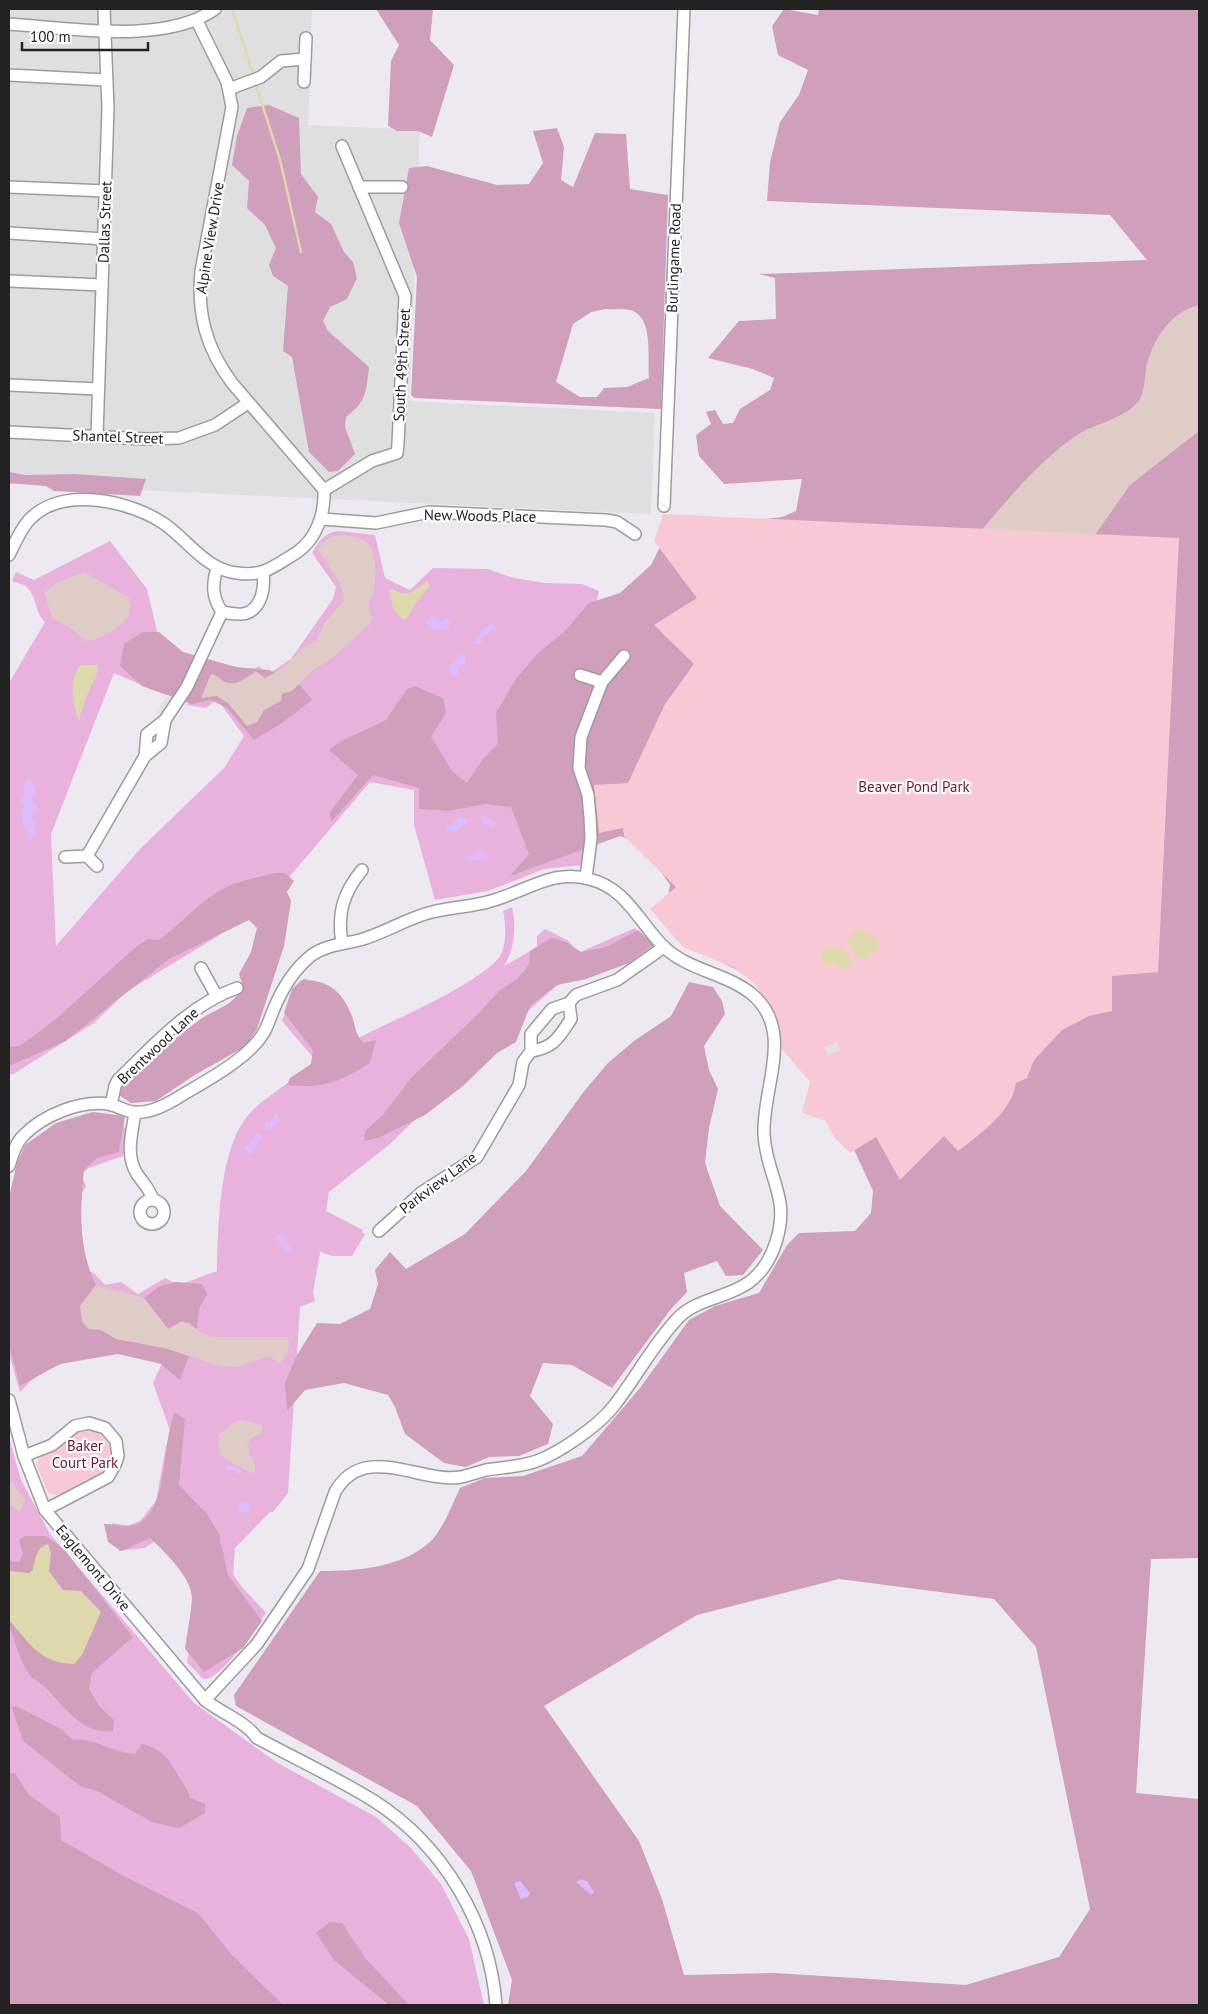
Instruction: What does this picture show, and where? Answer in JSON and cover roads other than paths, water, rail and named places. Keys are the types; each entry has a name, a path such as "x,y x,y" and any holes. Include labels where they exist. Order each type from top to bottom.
{"street":[{"name":"Dallas Street","path":"97,436 108,108 104,9"},
{"path":"9,24 104,30 170,29 196,21 215,9"},
{"name":"Burlingame Road","path":"664,506 684,9"},
{"name":"Alpine View Drive","path":"196,21 229,89 232,107 204,256 199,305 202,325 219,365 248,403 324,490"},
{"path":"304,82 306,38"},
{"path":"229,89 262,76 281,61 305,59"},
{"path":"9,75 106,80"},
{"name":"South 49th Street","path":"324,490 372,461 397,453 405,300 342,146"},
{"path":"9,187 106,191"},
{"path":"359,187 402,187"},
{"path":"9,233 104,239"},
{"path":"9,281 102,285"},
{"path":"9,385 98,389"},
{"name":"Shantel Street","path":"9,432 146,439 179,438 215,425 248,403"},
{"path":"9,554 31,518 50,506 68,501 101,500 130,507 164,524 217,568 237,573 262,574 300,550 322,519 325,504 324,490"},
{"name":"New Woods Place","path":"322,519 376,523 429,512 597,519 617,522 635,534"},
{"path":"217,568 213,583 214,596 222,612"},
{"path":"222,612 247,614 257,606 263,588 262,574"},
{"path":"145,756 147,734 165,720 187,688 222,612"},
{"path":"586,878 590,839 588,795 579,768 583,730 602,682 624,656"},
{"path":"580,675 602,682"},
{"path":"87,856 145,756 162,743 165,720"},
{"path":"65,857 87,856 97,866"},
{"path":"342,943 339,923 340,907 351,883 362,870"},
{"path":"9,1166 21,1137 53,1115 75,1106 111,1105 134,1112 152,1110 168,1103 236,1061 263,1035 281,992 297,970 313,954 342,943 381,932 406,920 434,911 489,902 558,877 586,878 596,881 618,894 637,911 664,947 694,967 742,986 763,1004 774,1031 774,1059 764,1121 764,1138 782,1209 781,1227 772,1255 760,1272 749,1282 690,1308 663,1336 608,1413 561,1448 536,1461 450,1478 389,1466 377,1467 351,1475 339,1485 335,1492 308,1569 257,1644 205,1700"},
{"name":"Parkview Lane","path":"379,1231 420,1193 477,1157 519,1085 523,1062 531,1051 531,1034 552,1009 569,1003 576,995 617,980 664,947"},
{"path":"201,968 216,995"},
{"name":"Brentwood Lane","path":"111,1105 114,1086 118,1080 172,1028 216,995 237,988"},
{"path":"531,1051 545,1049 558,1039 571,1019 569,1003"},
{"path":"134,1112 130,1158 138,1176 147,1185 153,1200"},
{"name":"Eaglemont Drive","path":"9,1400 24,1456 45,1510 205,1700 220,1712 222,1719 250,1738 257,1738 374,1802 412,1831 434,1854 475,1918 490,1964 496,2005"},
{"path":"24,1456 52,1445 75,1426 90,1423 106,1428 116,1442 118,1456 116,1465 108,1477 45,1510"}],"waterway":[{"path":"232,9 254,77"},
{"path":"255,82 280,160 301,252"}],"park label":[{"name":"Beaver Pond Park","path":"914,787"},
{"name":"Baker Court Park","path":"85,1454"}]}
